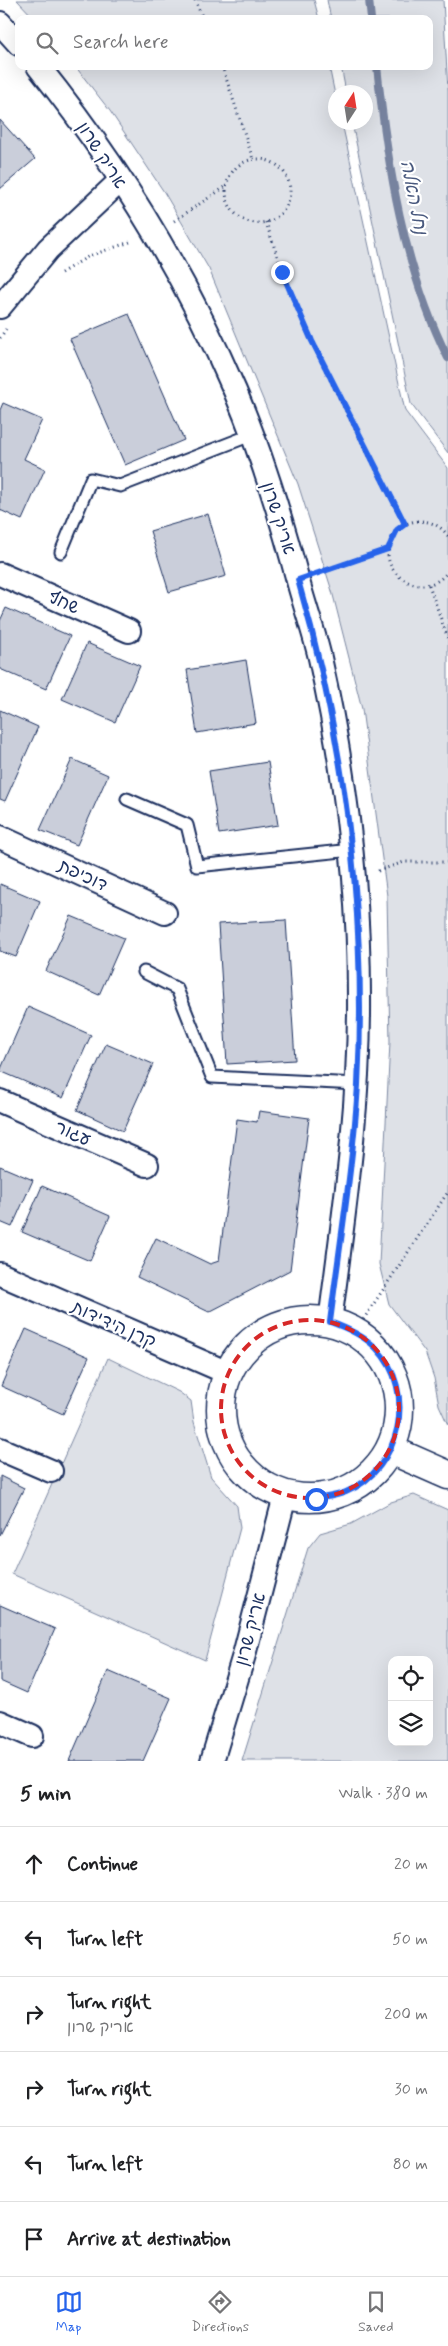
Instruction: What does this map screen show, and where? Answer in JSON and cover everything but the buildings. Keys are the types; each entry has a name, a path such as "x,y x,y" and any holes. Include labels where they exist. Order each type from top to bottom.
{"street":[{"path":"0,24 15,40"},
{"name":"אריק שרון","path":"41,70 73,110 154,234 206,330 236,393 274,500 319,655 340,758 352,850 360,996 358,1084 354,1140 330,1322"},
{"path":"5,315 48,249 120,181"},
{"name":"שחף","path":"0,574 129,631"},
{"name":"דוכיפת","path":"0,837 165,913"},
{"name":"עגור","path":"0,1101 147,1166"},
{"name":"קרן הידידות","path":"0,1274 228,1373"},
{"path":"305,1320 330,1322 355,1332 376,1348 392,1371 400,1397 399,1424 391,1450 372,1475 346,1492 316,1499 285,1496 258,1482 236,1461 223,1433 220,1402 228,1373 241,1352 259,1336 281,1324 305,1320"},
{"path":"0,1449 51,1471"},
{"path":"391,1450 448,1475"},
{"name":"אריק שרון","path":"212,1761 244,1655 285,1496"},
{"path":"0,1722 32,1736"}],"lane":[{"path":"61,552 91,480 120,486 251,435"},
{"path":"127,799 187,825 196,866 352,850"},
{"path":"144,972 177,989 212,1077 358,1084"}],"path":[{"path":"195,0 201,15"},
{"path":"223,70 253,159"},
{"path":"264,158 274,162 288,178 289,200 284,210 266,222 256,223 236,216 226,198 225,187 234,168 243,162 253,159 264,158"},
{"path":"58,275 89,256 154,234 225,187"},
{"path":"266,222 282,272 312,341 405,524"},
{"path":"0,338 5,315"},
{"path":"448,536 437,525 426,521 416,521 405,524 397,530 388,549 388,560 399,578 418,586 429,585 439,580 448,571"},
{"path":"298,580 388,549"},
{"path":"429,585 448,639"},
{"path":"354,879 404,862 448,862"},
{"path":"355,1332 448,1192"}],"highlighted area":[{"path":"305,1320 330,1322 355,1332 376,1349 392,1371 400,1397 399,1424 391,1450 373,1475 346,1492 316,1499 285,1496 258,1482 236,1461 223,1433 220,1402 228,1373 241,1352 259,1335 281,1324"}],"shaded area":[{"path":"17,0 314,0 318,15 31,15"},
{"path":"327,0 443,0 448,90 448,453 411,404 353,130 373,130 373,85 345,85 342,70 433,70 433,15 330,15"},
{"path":"78,70 330,70 333,85 328,85 328,130 344,130 405,411 448,468 448,1425 439,1405 434,1378 425,1352 389,1304 379,1264 390,1042 387,896 362,709 332,591 298,484 209,269 164,192 110,111"},
{"path":"108,1358 179,1392 191,1401 194,1422 211,1477 237,1506 240,1528 205,1660 12,1574"},
{"path":"414,1495 448,1510 448,1761 242,1761 308,1548 320,1533 351,1524 391,1502"}],"waterway":[{"name":"נחל האלה","path":"369,0 371,15"},
{"name":"נחל האלה","path":"377,70 392,178 409,253 420,289 448,358"}],"route":[{"path":"282,272 312,341 405,524 397,530 391,539 388,549 298,580 319,655 340,758 350,827 356,898 360,996 358,1084 354,1140 330,1322 355,1332 376,1348 392,1371 400,1397 399,1424 391,1450 372,1475 346,1492 316,1499"}]}
